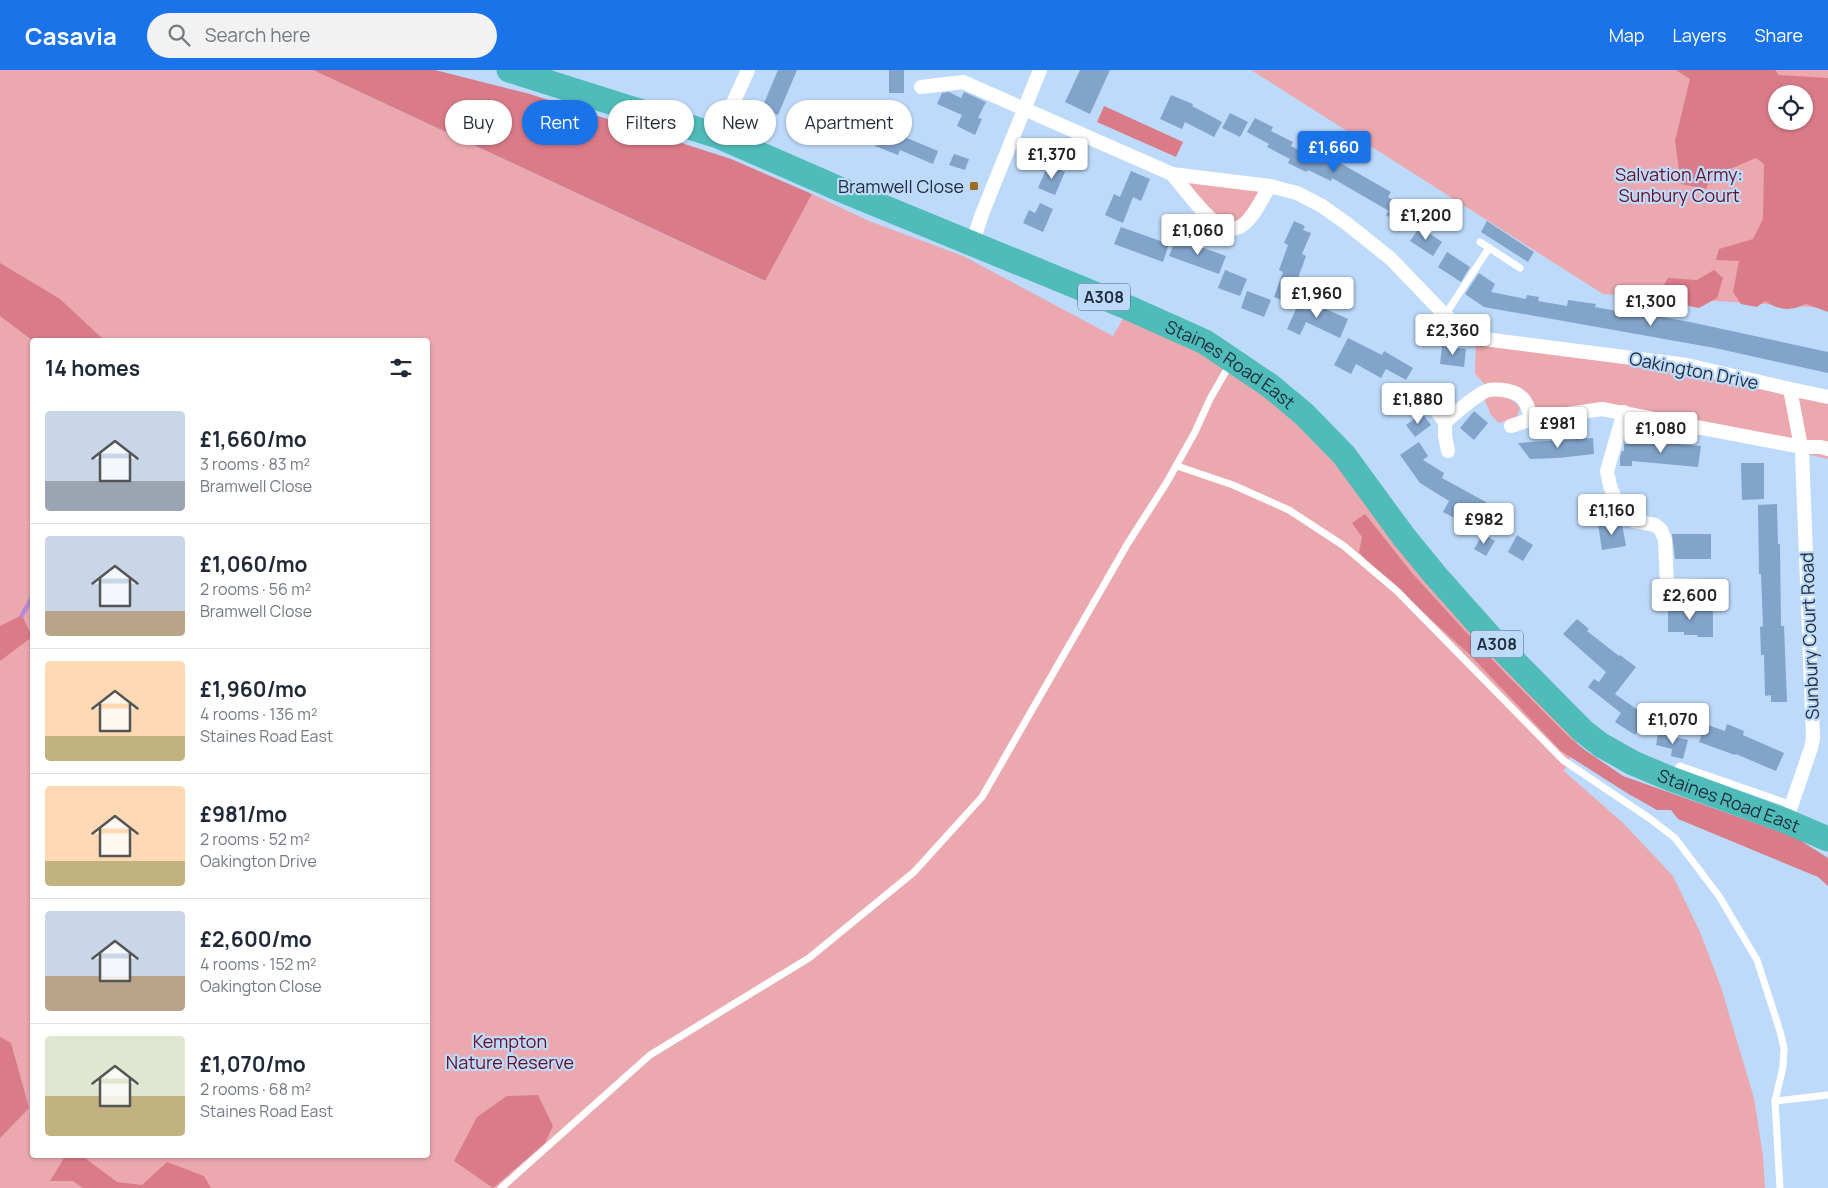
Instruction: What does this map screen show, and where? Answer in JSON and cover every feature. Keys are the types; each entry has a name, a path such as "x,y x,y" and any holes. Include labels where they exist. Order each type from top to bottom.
{"highway":[{"name":"Staines Road East","path":"509,70 704,132"},
{"name":"Staines Road East","path":"739,145 1176,328 1205,342 1233,359 1304,414 1344,455 1404,537 1436,576 1492,639 1583,731 1601,745 1634,763 1670,779 1789,813 1828,839"}],"street":[{"path":"734,100 748,70"},
{"path":"972,244 982,214 1040,70"},
{"path":"922,87 963,82 1172,174 1270,186 1297,193 1322,206 1390,258 1445,315"},
{"path":"1172,174 1211,218 1219,225 1228,228 1240,228 1270,186"},
{"name":"Oakington Drive","path":"1445,315 1476,338 1687,365 1828,397"},
{"path":"1790,389 1802,446"},
{"path":"1445,422 1482,393 1490,390 1503,390 1519,394 1527,403 1532,419"},
{"path":"1432,405 1445,422 1444,436 1448,451"},
{"path":"1511,426 1532,419 1602,408 1802,446 1828,449"},
{"path":"1624,412 1607,472 1616,501 1623,512 1634,521 1655,525 1661,530 1665,540 1666,585 1705,586"},
{"name":"Sunbury Court Road","path":"1789,813 1813,738 1802,446"}],"lane":[{"path":"1480,242 1520,268"},
{"path":"1445,315 1489,248"},
{"path":"501,1188 650,1055 810,958 914,872 982,797 1128,543 1177,466 1210,399 1233,359"},
{"path":"1177,466 1233,485 1289,510 1344,546 1397,591 1563,760 1649,818 1675,838 1719,896 1757,960 1784,1048 1783,1067 1775,1101 1780,1188"},
{"path":"1775,1101 1828,1095"}],"green space":[{"name":"Kempton Nature Reserve","path":"0,70 313,70 445,132 445,145 473,145 764,281 812,194 869,221 963,256 1113,336 1129,308 1269,385 1583,731 1564,771 1623,823 1673,876 1700,932 1721,987 1754,1098 1763,1156 1765,1188 0,1188"},
{"name":"Salvation Army: Sunbury Court","path":"1251,70 1828,70 1828,308 1603,294"},
{"path":"1172,174 1270,186 1247,222 1228,228"},
{"path":"1476,338 1597,353 1828,397 1828,459 1624,412 1532,419 1527,403 1490,390 1475,374"},
{"path":"1493,396 1505,397 1515,402 1520,408 1517,417 1499,423 1491,415 1484,398"}],"shaded area":[{"path":"313,70 435,70 549,100 522,100 522,145 598,145 598,116 608,119 608,145 688,145 731,159 812,194 765,281 474,145 512,145 512,100 445,100 445,132"},
{"path":"1676,70 1775,70 1779,75 1828,78 1828,312 1806,304 1786,309 1776,307 1765,301 1757,307 1741,304 1733,292 1739,261 1716,260 1719,249 1753,239 1763,219 1764,164 1756,158 1723,172 1714,172 1706,189 1681,184 1675,141 1690,79"},
{"path":"1104,106 1183,142 1176,157 1097,122"},
{"path":"0,263 60,299 102,338 30,338 0,316"},
{"path":"1714,270 1723,278 1717,298 1699,308 1665,301 1661,290 1668,278 1697,280"},
{"path":"1365,514 1412,573 1464,630 1569,737 1585,750 1623,776 1795,837 1828,858 1828,886 1818,877 1678,819 1671,810 1657,810 1561,751 1469,654 1359,552 1362,537 1352,523"},
{"path":"22,615 30,633 30,638 0,661 0,626"},
{"path":"0,1037 11,1043 29,1108 0,1138"},
{"path":"538,1095 553,1126 545,1143 493,1188 454,1161 477,1117 507,1096"},
{"path":"64,1158 85,1158 117,1182 142,1185 167,1162 204,1176 211,1188 83,1188 73,1181 50,1181"}],"building":[{"path":"778,70 797,70 778,115 776,114 776,100 765,100"},
{"path":"889,70 904,70 904,93 889,93"},
{"path":"1080,70 1110,70 1090,114 1065,102"},
{"path":"949,92 961,98 964,92 986,102 978,118 982,119 975,135 957,126 962,115 937,104 942,93"},
{"path":"1171,95 1193,104 1192,106 1222,122 1214,137 1185,122 1182,129 1160,119"},
{"path":"1230,113 1248,122 1240,137 1222,128"},
{"path":"1255,118 1273,127 1271,131 1293,142 1291,146 1316,159 1320,150 1391,192 1388,197 1422,219 1417,228 1412,225 1409,229 1386,215 1389,211 1332,178 1331,181 1288,163 1290,159 1267,147 1269,144 1247,132"},
{"path":"912,140 938,151 933,164 900,150 898,155 875,146 912,145"},
{"path":"1068,140 1083,147 1073,170 1057,164"},
{"path":"954,154 969,159 965,170 949,165"},
{"path":"1048,165 1065,172 1055,195 1038,188"},
{"path":"1131,171 1150,179 1141,201 1133,197 1123,223 1105,215 1114,194 1120,197"},
{"path":"1040,203 1053,209 1043,232 1023,223 1029,210 1035,213"},
{"path":"1294,221 1305,226 1303,230 1311,233 1302,254 1306,256 1297,281 1300,283 1292,304 1274,297 1283,272 1279,270 1288,245 1284,243"},
{"path":"1487,221 1534,252 1528,262 1481,232"},
{"path":"1121,227 1169,244 1163,262 1114,244"},
{"path":"1420,227 1442,242 1433,256 1410,241"},
{"path":"1176,238 1226,256 1219,274 1169,256"},
{"path":"1447,252 1470,267 1461,282 1438,267"},
{"path":"1225,270 1247,279 1240,296 1218,288"},
{"path":"1479,273 1495,284 1491,292 1526,299 1527,295 1539,297 1538,301 1567,306 1568,300 1596,304 1595,307 1690,322 1828,352 1828,373 1715,348 1484,307 1465,294"},
{"path":"1247,291 1271,300 1264,317 1241,308"},
{"path":"1301,298 1348,319 1340,338 1306,322 1300,335 1287,329"},
{"path":"1348,338 1382,355 1384,351 1413,368 1406,380 1386,369 1381,378 1356,364 1351,374 1334,365"},
{"path":"1442,346 1466,349 1464,367 1440,364"},
{"path":"1474,411 1488,423 1474,440 1460,428"},
{"path":"1422,413 1431,425 1415,437 1406,425"},
{"path":"1593,438 1594,454 1558,458 1530,459 1518,443"},
{"path":"1639,441 1701,446 1698,467 1632,461 1632,466 1620,466 1620,457 1622,451 1624,451 1624,444 1639,444"},
{"path":"1419,442 1428,456 1423,460 1444,473 1442,478 1486,502 1472,527 1443,512 1449,501 1420,483 1400,455"},
{"path":"1741,463 1764,463 1764,499 1742,500"},
{"path":"1777,504 1778,544 1780,544 1781,626 1784,626 1787,702 1771,702 1771,695 1765,696 1764,655 1761,655 1760,627 1763,626 1761,574 1759,574 1758,505"},
{"path":"1611,522 1612,525 1622,524 1626,546 1602,550 1598,524"},
{"path":"1483,534 1495,541 1486,556 1474,549"},
{"path":"1672,534 1711,534 1711,559 1675,559"},
{"path":"1517,535 1533,545 1523,561 1508,552"},
{"path":"1668,605 1685,605 1685,610 1713,610 1713,637 1684,635 1684,632 1668,632"},
{"path":"1577,619 1589,629 1587,631 1636,667 1615,694 1648,717 1635,735 1615,722 1621,713 1588,687 1594,679 1599,682 1606,672 1563,634"},
{"path":"1705,724 1725,731 1727,724 1744,731 1743,735 1784,753 1776,771 1736,754 1699,742"},
{"path":"1658,733 1688,740 1683,759 1671,756 1672,749 1656,745"}],"waterway":[{"path":"22,615 30,601"}],"place":[{"name":"Bramwell Close","path":"974,186"}]}
